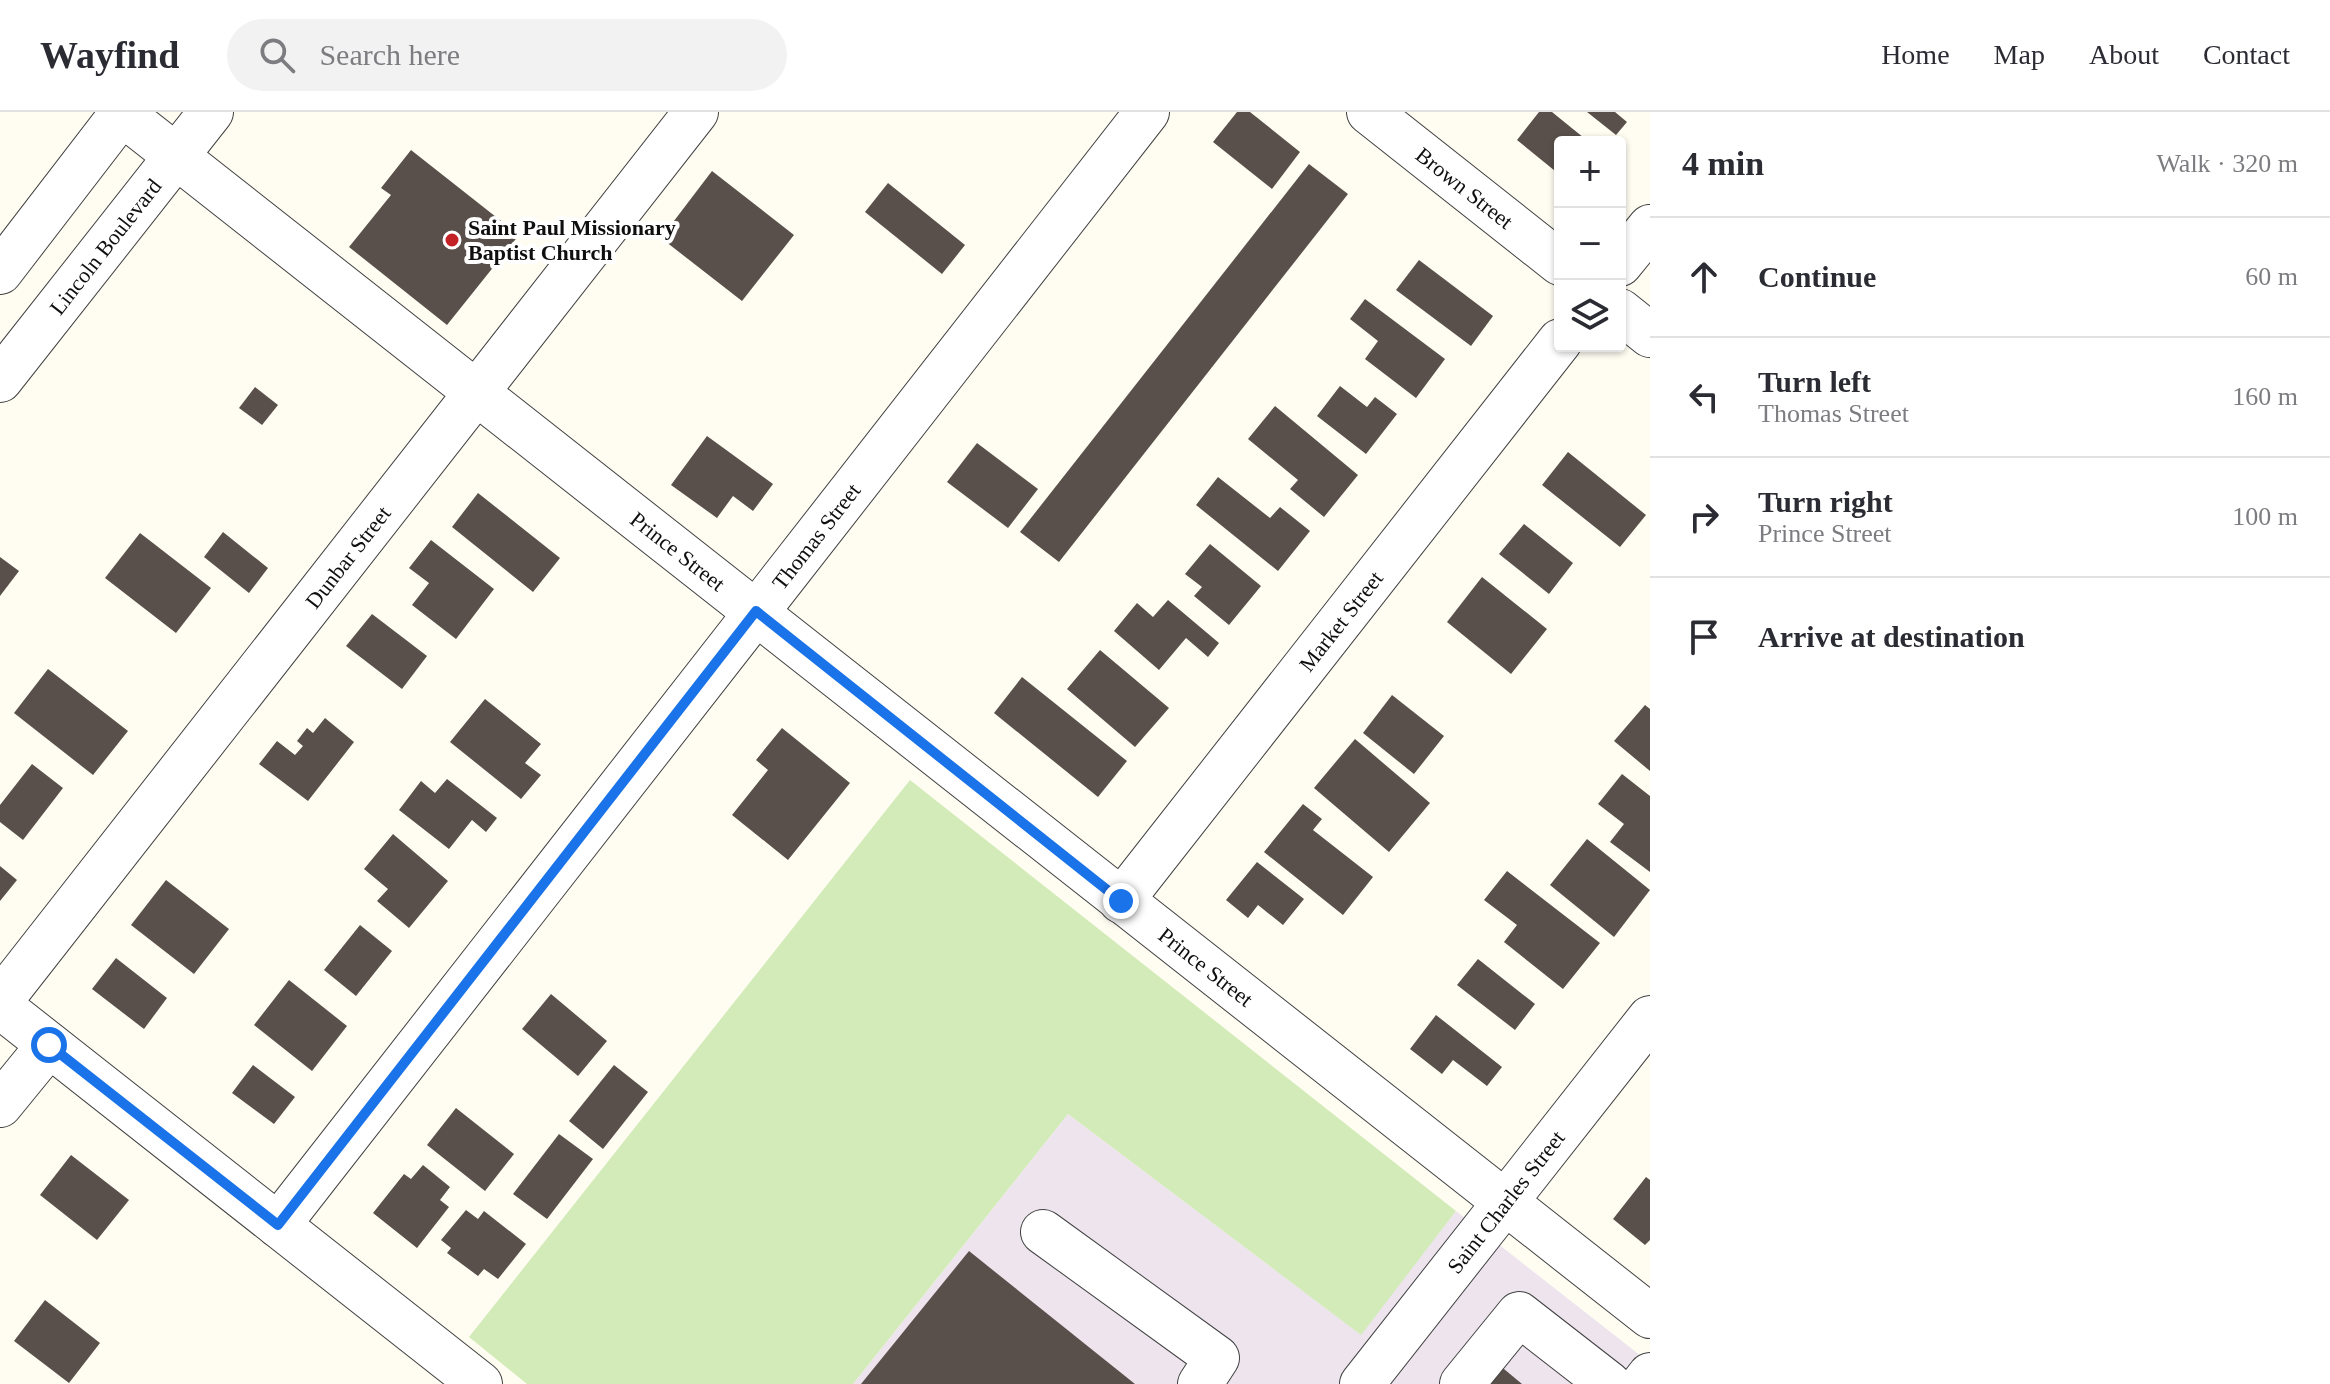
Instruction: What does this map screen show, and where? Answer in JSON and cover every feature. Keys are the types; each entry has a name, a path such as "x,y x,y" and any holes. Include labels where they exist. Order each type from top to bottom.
{"street":[{"name":"Prince Street","path":"122,112 1650,1316"},
{"path":"0,272 122,112"},
{"name":"Lincoln Boulevard","path":"0,380 211,112"},
{"name":"Dunbar Street","path":"0,1004 696,112"},
{"name":"Thomas Street","path":"278,1225 1147,112"},
{"name":"Brown Street","path":"1369,112 1554,258"},
{"path":"1626,257 1650,227"},
{"path":"1626,316 1650,335"},
{"name":"Market Street","path":"1121,901 1554,349"},
{"path":"0,1004 480,1384"},
{"name":"Saint Charles Street","path":"1363,1384 1650,1018"},
{"path":"0,1105 49,1045"},
{"path":"1043,1232 1217,1358 1200,1384"},
{"path":"1462,1384 1519,1314 1609,1384"},
{"path":"1643,1384 1650,1375"}],"shaded area":[{"path":"1068,1114 1360,1334 1456,1211 1650,1363 1650,1384 853,1384"}],"green space":[{"path":"910,780 1456,1211 1361,1335 1068,1114 853,1384 527,1384 469,1337"}],"building":[{"path":"1237,112 1250,112 1300,152 1272,189 1213,142"},
{"path":"1539,112 1552,112 1582,136 1554,136 1554,170 1517,140"},
{"path":"1587,112 1615,112 1627,122 1616,135"},
{"path":"411,150 519,235 447,325 349,247 391,195 381,188"},
{"path":"1309,164 1348,194 1059,562 1020,532"},
{"path":"712,171 794,235 742,301 661,238"},
{"path":"888,183 965,245 942,274 865,212"},
{"path":"1419,260 1493,316 1471,346 1396,290"},
{"path":"1365,299 1445,359 1416,398 1365,359 1378,341 1350,319"},
{"path":"1340,386 1367,407 1375,397 1397,414 1366,454 1317,416"},
{"path":"255,387 278,405 262,425 239,408"},
{"path":"1275,406 1358,475 1324,517 1290,489 1298,480 1248,439"},
{"path":"707,436 773,484 753,511 733,496 717,518 671,485"},
{"path":"977,443 1038,489 1008,528 947,482"},
{"path":"1568,452 1646,515 1620,547 1542,485"},
{"path":"1218,477 1270,518 1280,507 1310,531 1278,571 1196,505"},
{"path":"478,493 560,558 533,592 452,527"},
{"path":"1524,524 1573,563 1549,594 1499,554"},
{"path":"223,532 268,568 249,593 204,557"},
{"path":"140,533 211,588 176,633 105,578"},
{"path":"431,540 494,589 456,639 412,605 429,583 409,568"},
{"path":"1210,544 1261,586 1229,625 1194,596 1202,587 1185,574"},
{"path":"0,557 19,571 0,596"},
{"path":"1482,577 1547,629 1511,674 1447,622"},
{"path":"1168,600 1219,643 1208,657 1186,638 1159,670 1114,631 1137,603 1153,617"},
{"path":"372,614 427,656 402,689 346,646"},
{"path":"1100,650 1169,708 1135,747 1067,689"},
{"path":"48,669 128,731 93,775 14,713"},
{"path":"1022,677 1127,761 1098,797 994,713"},
{"path":"1392,695 1444,736 1414,774 1363,733"},
{"path":"485,699 541,744 525,763 541,775 521,799 450,742"},
{"path":"1645,705 1650,709 1650,771 1614,741"},
{"path":"325,718 354,742 308,801 259,764 277,741 295,755 303,746 297,741 307,728 313,733"},
{"path":"782,728 850,783 788,860 732,815 768,770 756,760"},
{"path":"1355,739 1430,803 1389,852 1314,788"},
{"path":"32,764 63,788 23,840 0,822 0,805"},
{"path":"1622,774 1650,796 1650,872 1610,842 1624,824 1598,804"},
{"path":"447,779 497,818 486,832 472,820 449,849 399,810 421,781 435,793"},
{"path":"1303,804 1322,819 1313,830 1373,877 1343,915 1264,852"},
{"path":"393,834 448,881 409,928 377,901 388,889 364,869"},
{"path":"1587,839 1650,890 1614,937 1550,885"},
{"path":"1257,862 1304,899 1283,925 1258,905 1248,918 1226,900"},
{"path":"0,866 17,880 0,901"},
{"path":"1507,871 1600,943 1563,989 1504,942 1517,925 1484,900"},
{"path":"166,880 229,929 194,974 131,925"},
{"path":"360,925 392,951 356,996 324,970"},
{"path":"116,958 167,998 144,1029 92,989"},
{"path":"1478,959 1535,1004 1515,1030 1457,985"},
{"path":"289,980 347,1026 312,1071 254,1025"},
{"path":"551,994 607,1041 578,1076 522,1029"},
{"path":"1436,1015 1502,1067 1487,1086 1453,1060 1442,1074 1410,1049"},
{"path":"253,1065 295,1097 274,1124 232,1093"},
{"path":"614,1065 648,1092 603,1149 569,1121"},
{"path":"456,1108 514,1154 485,1191 427,1145"},
{"path":"559,1134 593,1159 547,1219 513,1194"},
{"path":"71,1155 129,1200 97,1240 40,1195"},
{"path":"423,1165 450,1187 440,1200 449,1207 417,1248 373,1213 404,1174 411,1179"},
{"path":"1646,1177 1650,1180 1650,1240 1645,1245 1613,1219"},
{"path":"466,1210 478,1219 484,1211 526,1244 498,1279 484,1269 478,1276 447,1253 451,1248 441,1240"},
{"path":"969,1251 1135,1384 861,1384"},
{"path":"45,1300 100,1343 69,1383 14,1341"},
{"path":"1498,1364 1522,1384 1482,1384"}],"place":[{"name":"Saint Paul Missionary Baptist Church","path":"452,240"}],"route":[{"path":"49,1045 278,1225 756,611 1121,901"}]}
